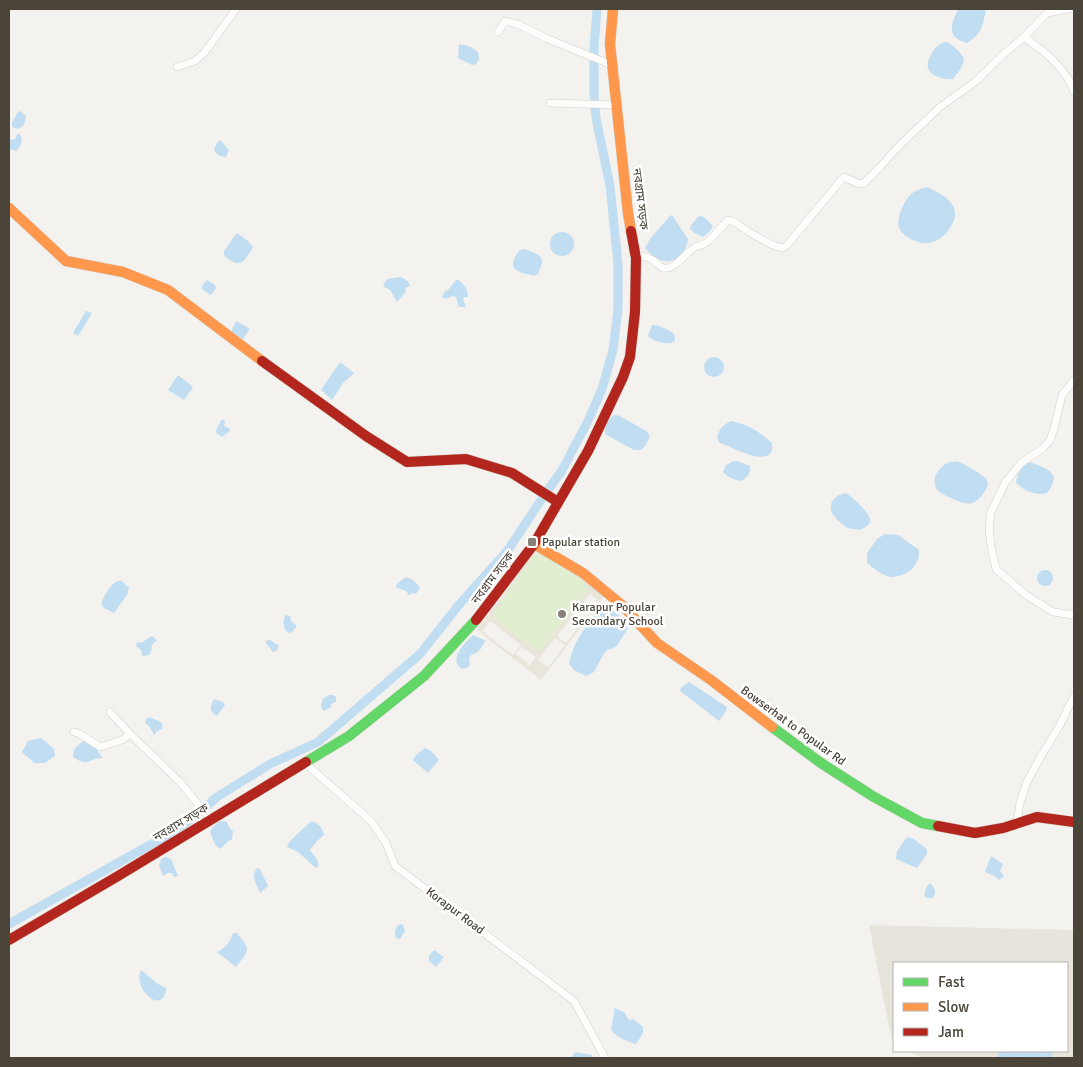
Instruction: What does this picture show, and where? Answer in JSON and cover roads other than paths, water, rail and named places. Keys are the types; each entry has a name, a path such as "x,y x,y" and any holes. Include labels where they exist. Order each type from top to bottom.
{"street":[{"path":"177,67 195,61 205,52 236,9"},
{"name":"নবগ্রাম সড়ক","path":"9,940 349,736 424,676 482,613 534,544 588,451 623,377 630,357 635,312 635,256 628,213 610,44 613,9"},
{"path":"635,256 646,257 662,268 669,268 693,248 706,243 728,220 776,247 783,248 844,177 863,184 940,107 975,82 1047,13 1074,9"},
{"path":"498,32 505,21 517,24 612,65"},
{"path":"1024,37 1040,49 1065,73 1074,92"},
{"path":"550,103 617,105"},
{"path":"9,208 66,261 122,272 168,290 252,354 366,436 407,462 466,458 512,473 558,502"},
{"path":"1074,380 1062,396 1050,440 1043,448 1021,463 1005,483 991,512 989,528 990,546 996,569 1026,595 1053,612 1074,615"},
{"name":"Bowserhat to Popular Rd","path":"534,544 583,573 623,606 657,643 821,763 874,797 922,823 975,833 1003,828 1037,817 1074,822"},
{"path":"1017,823 1020,803 1026,784 1060,725 1074,696"},
{"path":"110,712 180,782 211,820"},
{"path":"74,732 100,747 122,740 130,734"},
{"name":"Korapur Road","path":"305,763 371,821 386,843 394,866 574,1001 606,1058"}],"water":[{"path":"958,9 986,9 979,33 967,43 953,34 952,25"},
{"path":"945,42 953,46 964,58 962,66 953,79 942,78 932,74 928,66 933,50"},
{"path":"459,44 471,47 478,52 479,59 476,64 472,65 458,58"},
{"path":"20,111 26,116 24,124 18,129 12,127 12,123"},
{"path":"18,133 22,142 16,151 9,149 9,140 15,139"},
{"path":"219,140 229,150 226,157 218,155 214,149"},
{"path":"927,187 948,200 955,210 955,217 943,236 934,242 924,243 914,241 906,236 900,230 898,224 901,210 908,198 916,191"},
{"path":"672,215 688,241 681,255 672,261 667,261 658,259 645,248 650,239"},
{"path":"699,216 704,217 713,226 703,237 690,229"},
{"path":"562,232 567,233 573,239 573,249 567,255 562,256 557,255 551,249 550,244 551,239 557,233"},
{"path":"236,234 244,238 253,247 247,257 238,263 229,260 224,255 224,251"},
{"path":"525,249 539,255 542,260 538,274 534,276 518,271 513,266 517,253"},
{"path":"401,277 408,281 410,286 405,288 406,292 397,302 390,290 383,286 387,279"},
{"path":"207,280 215,285 216,288 211,295 202,289"},
{"path":"456,280 461,282 467,292 468,297 463,299 466,307 459,307 456,297 453,296 446,299 442,297"},
{"path":"86,311 92,313 78,336 73,333"},
{"path":"236,321 249,328 243,339 232,332"},
{"path":"652,325 669,330 674,334 674,342 664,343 648,336"},
{"path":"714,357 721,360 724,367 721,374 714,377 707,374 704,367 707,360"},
{"path":"340,362 354,373 343,383 332,400 321,390"},
{"path":"178,375 193,387 184,400 168,390"},
{"path":"615,415 646,431 650,436 641,450 634,450 605,434 607,423"},
{"path":"222,419 225,421 224,426 229,428 230,431 222,437 215,432"},
{"path":"731,421 743,424 762,435 772,443 772,451 762,457 755,456 720,443 717,437 718,433 722,427"},
{"path":"734,461 750,466 749,474 742,481 727,476 723,472 726,465"},
{"path":"950,462 964,465 987,480 986,489 977,500 969,503 960,502 937,489 934,482 936,474"},
{"path":"1030,462 1048,470 1053,476 1054,481 1047,493 1038,494 1030,492 1016,482 1020,470"},
{"path":"846,493 861,506 870,519 868,525 860,530 846,527 832,512 831,503 833,500 837,496"},
{"path":"885,534 898,535 919,550 918,559 914,567 903,575 888,576 878,572 867,563 867,553 877,539"},
{"path":"1042,570 1048,570 1053,575 1051,584 1042,586 1037,581 1037,575"},
{"path":"406,577 413,580 420,587 416,594 409,595 406,591 395,587"},
{"path":"118,581 122,581 129,588 127,595 114,613 104,608 101,604 110,587"},
{"path":"605,603 618,614 628,628 616,647 607,650 594,672 586,676 574,670 569,664 571,655 583,631"},
{"path":"286,615 290,616 291,621 297,626 292,632 288,633 284,624"},
{"path":"473,635 486,641 479,651 472,654 469,658 470,665 462,669 458,665 457,656"},
{"path":"152,636 157,640 152,645 151,652 149,655 142,656 141,650 136,646 137,642 141,643"},
{"path":"267,640 279,646 276,651 273,652 266,643"},
{"path":"689,682 727,707 719,721 680,691"},
{"path":"329,695 336,697 336,702 324,711 321,707 322,702"},
{"path":"214,699 223,702 225,705 217,716 211,709"},
{"path":"149,717 161,722 162,725 162,729 154,735 150,727 145,723"},
{"path":"41,738 54,749 55,756 45,763 34,763 22,752 28,741"},
{"path":"84,741 96,746 103,758 82,762 73,757 73,752"},
{"path":"425,748 431,751 439,760 428,773 413,760"},
{"path":"220,821 227,822 233,831 232,839 220,849 212,839 210,831"},
{"path":"312,821 320,826 324,835 310,850 318,862 318,867 316,868 298,852 287,847 294,837"},
{"path":"907,837 915,840 927,849 927,854 917,868 896,859 897,851"},
{"path":"991,856 1003,864 1000,871 1004,876 999,880 985,872"},
{"path":"166,857 171,859 178,876 174,877 172,873 168,873 163,876 159,866 161,859"},
{"path":"257,868 260,869 268,886 260,893 254,877"},
{"path":"930,883 935,890 933,898 925,897 927,886"},
{"path":"400,924 403,925 405,931 400,939 396,938 395,932"},
{"path":"233,933 237,933 247,947 244,957 236,967 217,952 223,949"},
{"path":"434,950 444,957 436,967 429,961 429,956"},
{"path":"141,970 166,988 164,996 160,1000 150,997 141,986 139,978"},
{"path":"614,1008 624,1012 629,1020 633,1019 643,1027 643,1033 636,1044 622,1039 611,1030"},
{"path":"575,1052 592,1055 592,1058 571,1058"},
{"path":"1000,1052 1053,1052 1050,1058 1023,1058 1017,1056 1016,1058 997,1058"}],"waterway":[{"path":"547,491 561,472 587,423 602,389 613,350 618,309 618,264 610,186 596,118 594,95 594,48 597,9"},
{"path":"9,924 173,832 217,797 270,764 318,742 420,654 458,606 508,550 543,497"}],"place":[{"name":"Papular station","path":"532,542"},
{"name":"Karapur Popular Secondary School","path":"562,614"}]}
